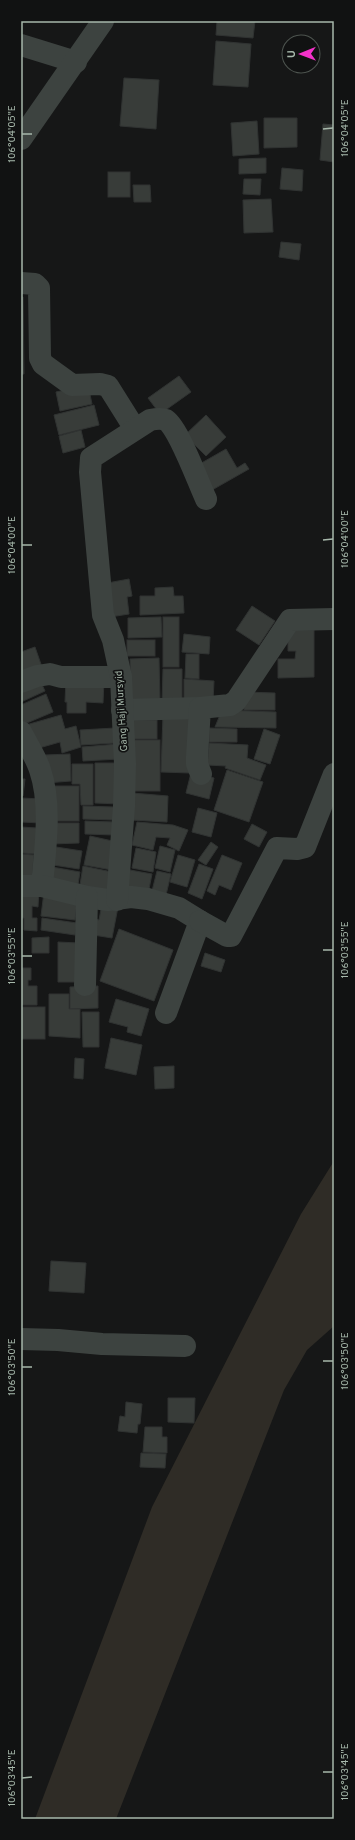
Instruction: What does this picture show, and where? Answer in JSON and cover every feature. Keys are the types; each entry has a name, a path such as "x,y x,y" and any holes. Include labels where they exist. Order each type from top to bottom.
{"street":[{"path":"21,139 104,21"},
{"path":"21,44 76,62"},
{"path":"21,283 35,284 39,288 41,362 72,385 100,384 108,386 135,429"},
{"name":"Gang Haji Mursyid","path":"117,900 124,806 125,764 121,677 113,640 103,615 90,465 91,458 96,453 150,420 165,420 176,432 206,499"},
{"path":"122,710 200,708 230,705 236,701 290,620 334,620"},
{"path":"21,682 37,676 50,674 61,677 121,677"},
{"path":"200,708 197,764 201,774"},
{"path":"21,732 40,769 43,780 46,816 31,886 87,897 117,900 131,897 148,899 179,908 200,922 227,936 231,936 277,848 305,848 334,774"},
{"path":"84,985 87,897"},
{"path":"166,1013 200,922"},
{"path":"21,1339 58,1340 102,1344 185,1346"}],"shaded area":[{"path":"334,1161 334,1326 307,1350 284,1390 116,1819 35,1819 152,1507 301,1214"}],"building":[{"path":"217,21 255,21 253,38 216,35"},
{"path":"216,41 251,44 248,87 213,85"},
{"path":"124,78 159,80 156,129 120,126"},
{"path":"264,118 297,118 297,147 264,148"},
{"path":"257,121 259,154 233,156 231,123"},
{"path":"323,124 334,125 334,162 320,160"},
{"path":"266,158 266,173 239,174 239,159"},
{"path":"282,168 303,170 302,191 280,189"},
{"path":"108,172 130,172 130,197 108,197"},
{"path":"244,179 261,179 260,195 243,194"},
{"path":"133,185 150,185 151,202 134,202"},
{"path":"271,199 273,232 244,233 243,200"},
{"path":"281,242 301,244 299,260 279,257"},
{"path":"21,297 23,297 24,374 21,374"},
{"path":"179,376 191,392 160,414 148,398"},
{"path":"88,385 92,404 60,411 56,392"},
{"path":"94,405 99,425 59,435 54,415"},
{"path":"206,415 226,437 206,456 185,435"},
{"path":"81,430 85,447 63,453 59,436"},
{"path":"226,449 237,468 245,463 249,469 212,490 198,465"},
{"path":"129,579 132,596 127,597 129,614 110,617 102,584"},
{"path":"173,587 174,596 183,596 184,613 140,615 140,596 155,596 155,588"},
{"path":"252,606 275,621 259,645 236,630"},
{"path":"161,617 162,637 128,638 128,618"},
{"path":"163,617 179,617 179,667 163,667"},
{"path":"288,630 314,630 314,677 278,678 278,659 295,659 296,651 288,651"},
{"path":"184,634 210,637 209,654 182,652"},
{"path":"127,640 155,640 155,656 127,656"},
{"path":"35,647 43,670 21,676 21,652"},
{"path":"186,654 199,654 199,679 185,678"},
{"path":"159,658 160,701 131,701 130,659"},
{"path":"163,669 182,669 182,704 162,703"},
{"path":"38,676 45,691 21,702 21,684"},
{"path":"66,678 104,680 103,703 86,702 86,713 67,713 67,702 65,702"},
{"path":"184,679 214,681 213,702 184,701"},
{"path":"244,692 275,693 275,710 244,710"},
{"path":"46,694 53,712 22,725 21,705"},
{"path":"222,710 276,712 276,728 215,727"},
{"path":"163,714 198,715 190,773 161,772"},
{"path":"61,715 65,729 76,726 81,747 62,753 60,742 32,750 26,725"},
{"path":"131,720 157,720 157,739 131,739"},
{"path":"115,728 116,743 81,745 80,730"},
{"path":"209,728 237,729 237,742 209,742"},
{"path":"264,729 280,735 270,764 254,759"},
{"path":"130,740 160,740 160,791 130,791"},
{"path":"209,743 248,745 247,758 266,765 260,780 225,768 226,766 207,765"},
{"path":"118,744 119,759 83,761 82,747"},
{"path":"70,754 71,781 46,783 45,755"},
{"path":"95,763 120,763 120,804 95,803"},
{"path":"72,764 93,764 93,805 81,805 80,784 72,784"},
{"path":"227,770 263,782 249,822 214,810"},
{"path":"191,773 214,778 209,799 186,793"},
{"path":"21,779 25,779 23,796 21,796"},
{"path":"54,786 79,786 79,821 54,821"},
{"path":"132,793 168,796 167,822 131,820"},
{"path":"21,798 42,799 41,823 21,822"},
{"path":"83,806 114,807 114,820 83,819"},
{"path":"198,808 217,813 211,837 192,832"},
{"path":"85,821 115,822 114,835 85,834"},
{"path":"137,822 173,825 188,830 179,851 167,845 170,838 156,837 153,850 132,845"},
{"path":"52,823 79,823 79,843 52,844"},
{"path":"252,824 267,832 259,847 244,839"},
{"path":"21,827 37,828 36,854 21,853"},
{"path":"90,836 117,842 112,870 84,865"},
{"path":"211,842 218,847 206,865 198,860"},
{"path":"160,846 175,850 170,872 155,868"},
{"path":"56,847 82,851 79,869 53,865"},
{"path":"136,848 156,852 153,872 132,868"},
{"path":"21,854 34,855 32,882 21,881"},
{"path":"178,855 195,860 187,887 170,882"},
{"path":"222,855 242,863 231,890 219,885 215,895 207,891"},
{"path":"199,864 213,869 202,899 188,893"},
{"path":"83,866 117,873 112,898 79,891"},
{"path":"52,867 80,872 77,891 49,886"},
{"path":"130,870 152,874 148,894 126,889"},
{"path":"157,871 171,874 165,899 151,895"},
{"path":"21,889 39,890 38,907 32,906 32,918 37,918 37,931 24,930 24,918 21,918"},
{"path":"44,892 78,897 75,920 41,916"},
{"path":"102,904 118,907 112,938 87,934 90,918 99,920"},
{"path":"42,918 77,923 75,935 41,930"},
{"path":"119,929 173,950 154,1001 100,981"},
{"path":"49,937 49,953 32,953 32,938"},
{"path":"58,942 79,943 78,982 58,982"},
{"path":"205,953 225,960 221,972 201,966"},
{"path":"21,968 31,968 31,980 28,980 28,986 37,986 37,1005 21,1005"},
{"path":"98,986 98,1008 70,1009 70,987"},
{"path":"49,994 69,994 69,1009 80,1009 80,1038 49,1036"},
{"path":"116,999 149,1009 141,1036 127,1032 128,1027 109,1022"},
{"path":"21,1007 45,1007 45,1039 21,1039"},
{"path":"82,1012 99,1012 99,1047 83,1047"},
{"path":"111,1038 142,1045 136,1075 105,1068"},
{"path":"75,1058 84,1059 83,1079 74,1078"},
{"path":"174,1066 174,1088 155,1089 154,1067"},
{"path":"51,1261 86,1263 84,1293 49,1291"},
{"path":"168,1398 195,1398 194,1423 168,1422"},
{"path":"126,1402 142,1404 140,1424 138,1424 137,1433 118,1431 120,1416 125,1417"},
{"path":"145,1427 162,1427 162,1437 167,1437 167,1453 143,1452"},
{"path":"141,1453 166,1454 165,1468 140,1467"}]}
